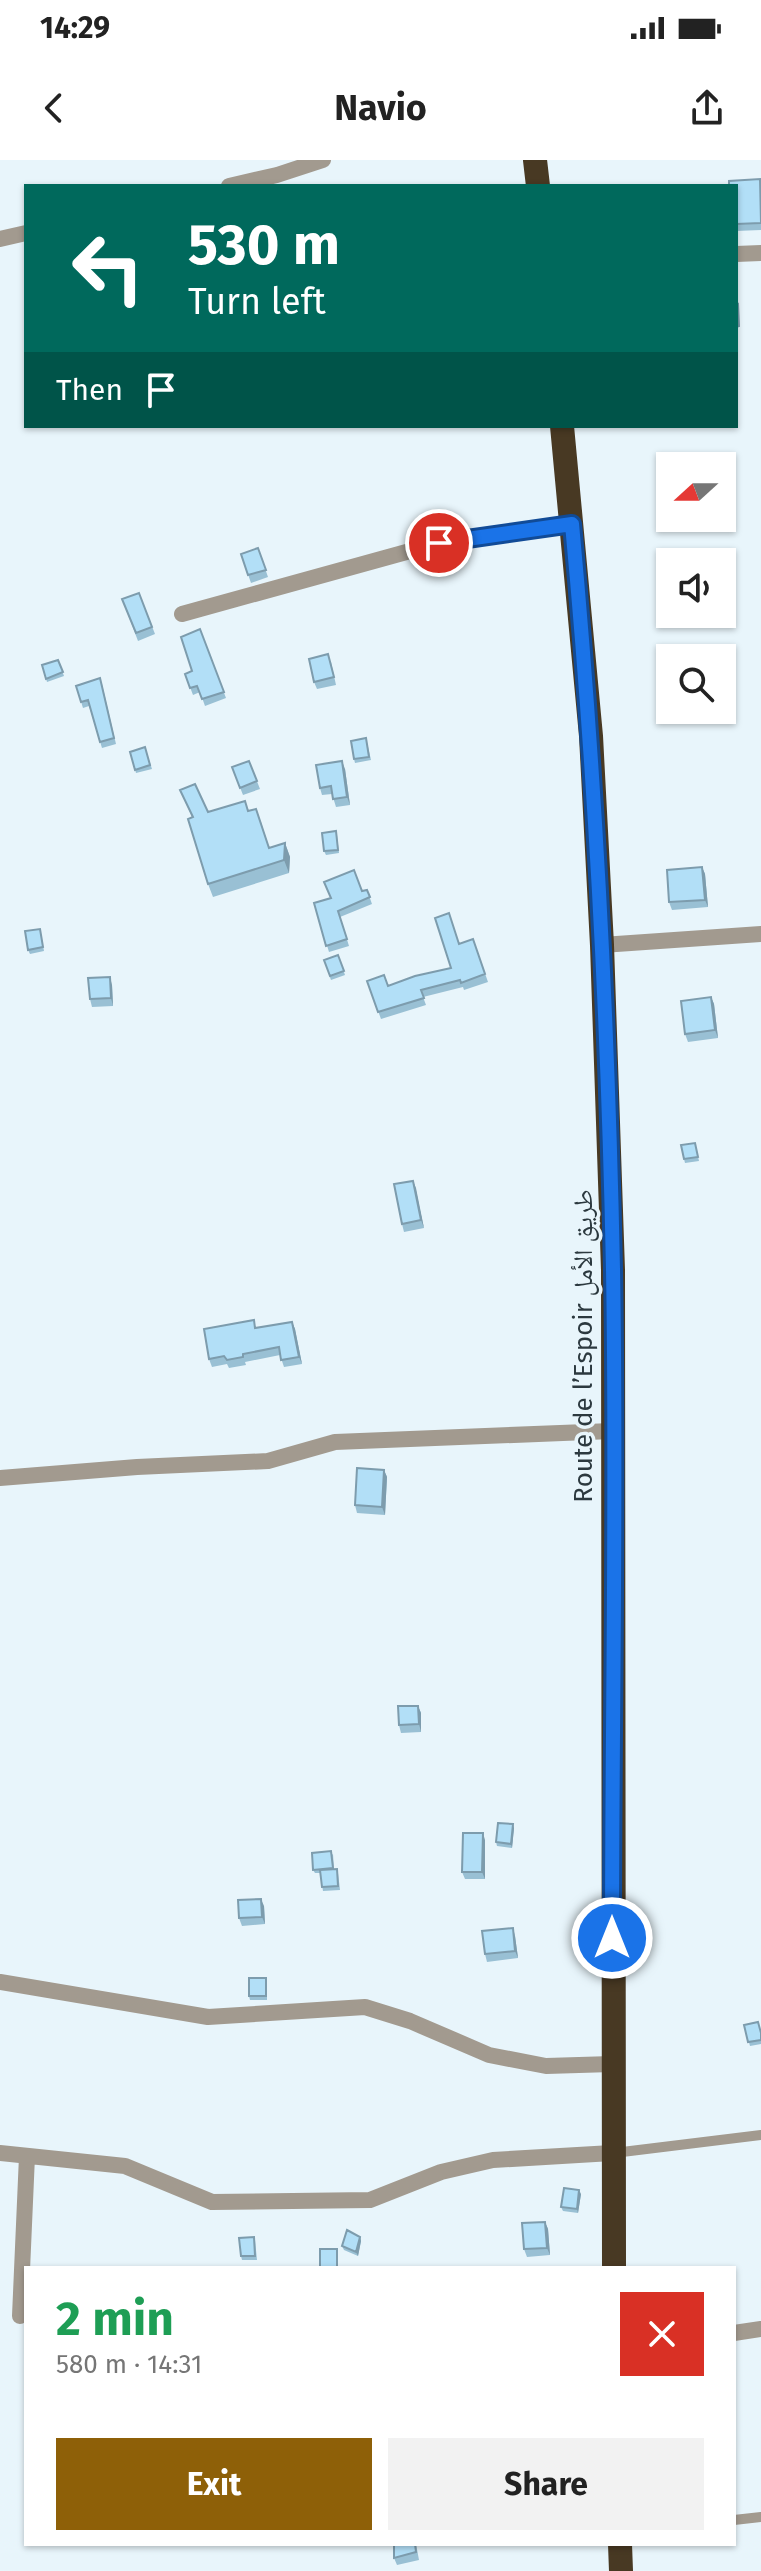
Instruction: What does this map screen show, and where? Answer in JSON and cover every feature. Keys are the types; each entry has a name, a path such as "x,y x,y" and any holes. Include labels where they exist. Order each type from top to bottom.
{"highway":[{"path":"535,160 538,184"},
{"name":"Route de l’Espoir طريق الأمل","path":"562,428 591,736 613,1270 614,2266"},
{"path":"620,2546 621,2571"}],"street":[{"path":"238,184 323,160"},
{"path":"0,239 24,233"},
{"path":"738,254 761,253"},
{"path":"182,614 439,543 572,524"},
{"path":"602,945 761,934"},
{"path":"0,1478 268,1461 335,1442 612,1431"},
{"path":"0,1982 208,2017 365,2007 410,2021 489,2055 546,2066 612,2064"},
{"path":"0,2153 125,2166 212,2202 370,2200 441,2172 493,2160 612,2153"},
{"path":"20,2316 27,2156"},
{"path":"736,2333 761,2329"}],"lane":[{"path":"612,2153 761,2135"},
{"path":"736,2520 761,2517"}],"building":[{"path":"760,179 761,223 738,224 738,184 729,184 729,181"},
{"path":"258,548 266,570 248,575 241,554"},
{"path":"139,593 152,627 136,633 122,599"},
{"path":"200,629 224,692 202,699 197,686 190,688 185,674 192,671 181,637"},
{"path":"328,654 334,677 314,682 309,659"},
{"path":"58,660 63,672 46,679 42,665"},
{"path":"100,678 114,738 100,742 88,700 81,702 76,686"},
{"path":"366,738 369,757 354,759 351,741"},
{"path":"145,747 150,765 135,770 130,752"},
{"path":"249,761 257,781 240,788 232,767"},
{"path":"342,761 347,797 333,799 331,786 320,788 316,765"},
{"path":"195,784 208,812 245,801 248,811 256,809 269,848 285,843 284,860 208,884 188,819 193,817 180,790"},
{"path":"336,831 338,850 324,851 322,833"},
{"path":"702,867 705,900 669,902 667,870"},
{"path":"354,870 362,891 367,890 370,897 338,911 347,939 326,946 314,903 331,898 324,882"},
{"path":"449,913 459,944 473,939 485,974 461,983 460,980 421,990 424,998 378,1012 367,981 384,975 388,986 451,968 435,918"},
{"path":"40,929 43,947 28,950 25,931"},
{"path":"338,955 344,971 330,976 324,960"},
{"path":"110,977 111,998 90,999 88,978"},
{"path":"711,997 715,1030 685,1034 681,1001"},
{"path":"695,1143 698,1157 684,1159 681,1145"},
{"path":"413,1181 421,1220 402,1224 394,1184"},
{"path":"254,1320 255,1328 292,1322 299,1357 281,1360 279,1347 227,1360 224,1356 209,1359 204,1329"},
{"path":"357,1468 384,1470 382,1507 355,1505"},
{"path":"398,1706 418,1706 419,1724 399,1725"},
{"path":"498,1823 513,1824 511,1844 496,1842"},
{"path":"463,1833 483,1833 482,1872 462,1872"},
{"path":"331,1851 333,1868 313,1870 312,1853"},
{"path":"337,1869 338,1886 322,1887 320,1870"},
{"path":"261,1899 262,1917 239,1918 238,1900"},
{"path":"513,1928 515,1951 485,1954 482,1931"},
{"path":"249,1978 266,1978 266,1996 249,1996"},
{"path":"758,2022 761,2040 748,2042 744,2025"},
{"path":"564,2188 579,2190 577,2209 561,2207"},
{"path":"545,2222 547,2248 524,2249 522,2223"},
{"path":"347,2230 360,2237 356,2252 342,2246"},
{"path":"254,2237 255,2256 241,2256 239,2238"},
{"path":"320,2249 337,2249 337,2266 320,2266"},
{"path":"394,2546 415,2546 416,2552 394,2558"}],"route":[{"path":"439,543 572,524 591,736 613,1270 612,1938"}]}
